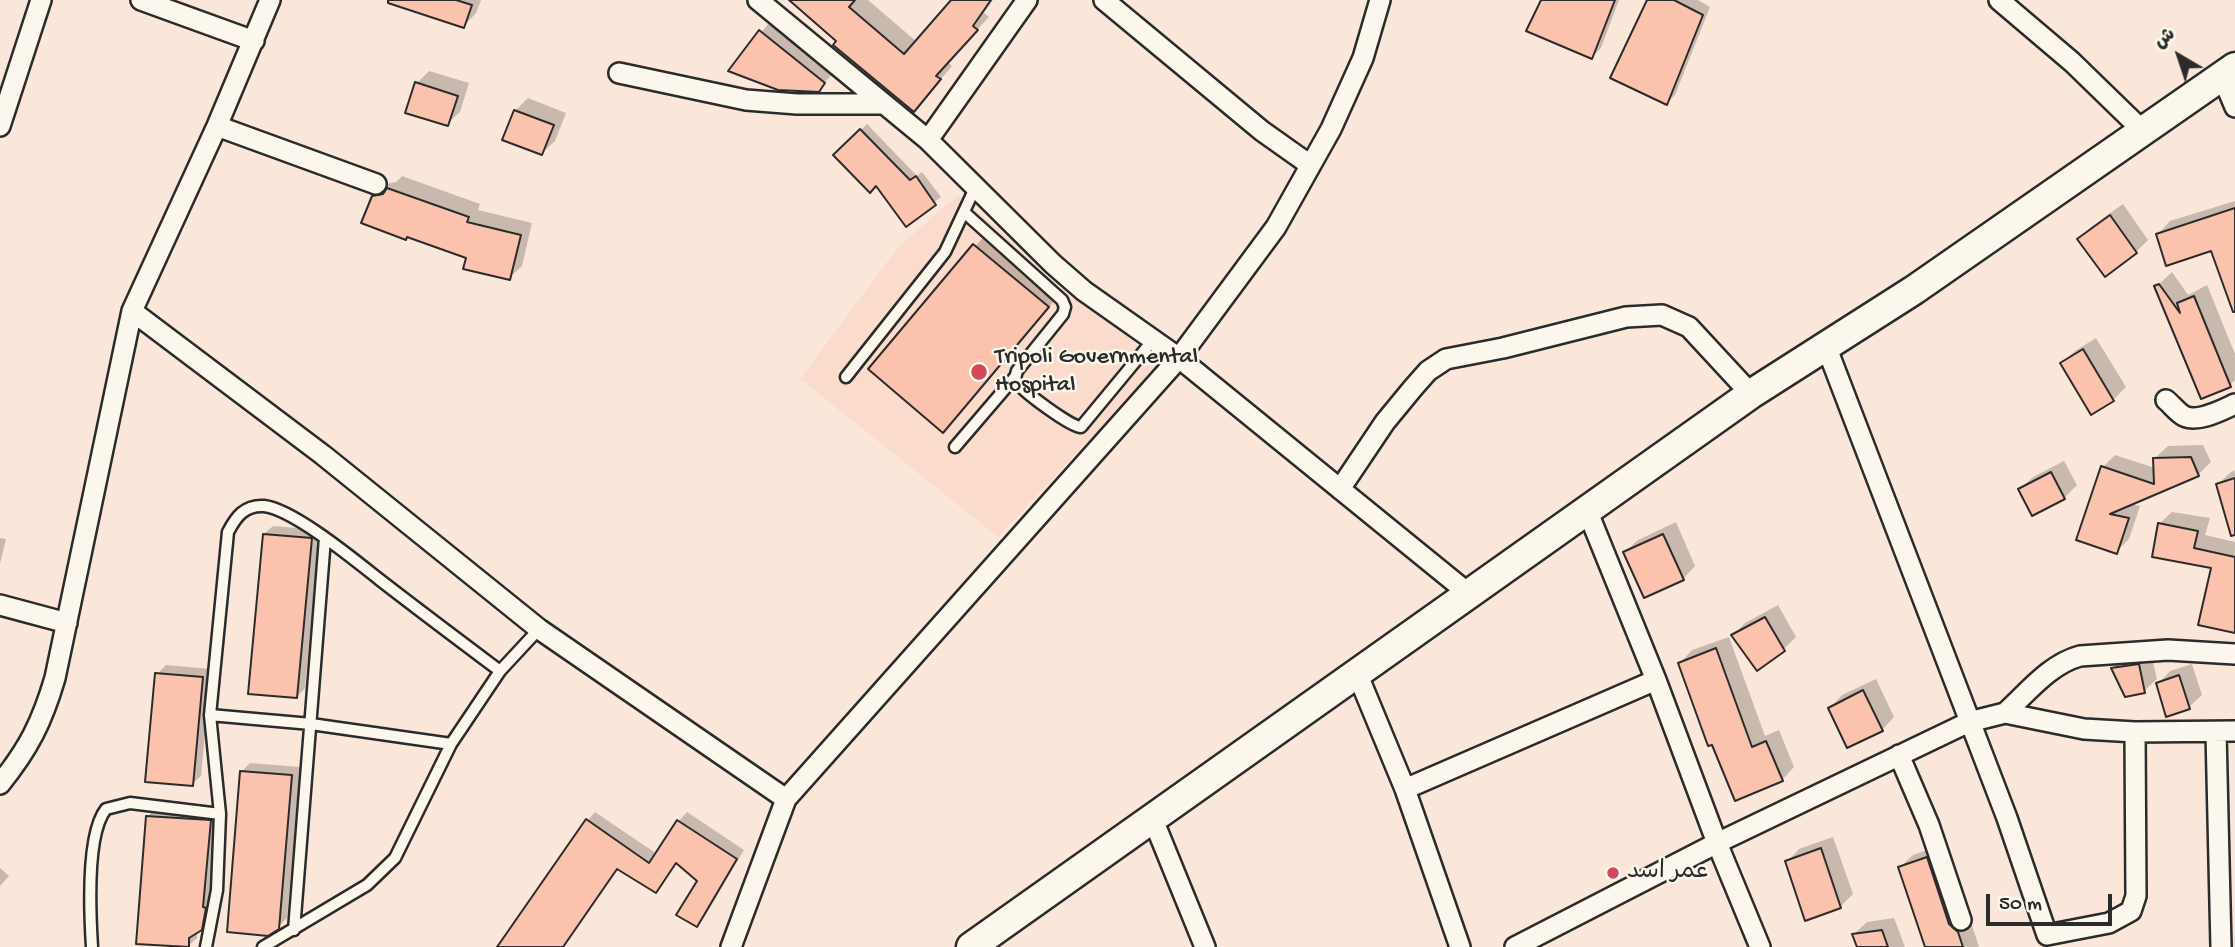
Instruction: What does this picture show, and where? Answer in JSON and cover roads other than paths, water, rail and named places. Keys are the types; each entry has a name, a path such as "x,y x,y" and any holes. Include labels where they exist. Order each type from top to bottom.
{"main road":[{"path":"971,947 1751,394 1914,290 2228,71"}],"street":[{"path":"0,126 41,0"},
{"path":"141,0 254,41"},
{"path":"2,779 26,748 43,718 55,678 132,311 217,126 270,0"},
{"path":"758,0 928,140 1073,282 1179,358 1468,593"},
{"path":"928,140 1027,0"},
{"path":"1104,0 1262,131 1310,165"},
{"path":"731,947 786,799 1179,358 1276,228 1331,129 1363,58 1380,0"},
{"path":"1999,0 2072,62 2143,131"},
{"path":"2228,71 2235,107"},
{"path":"619,73 746,100 797,104 883,104"},
{"path":"217,126 376,184"},
{"path":"132,311 324,455 539,629 786,799"},
{"path":"1340,489 1385,422 1428,371 1446,359 1503,348 1626,317 1662,315 1689,327 1751,394"},
{"path":"1826,346 2007,818 2047,935 2109,923 2131,911 2136,896 2135,732"},
{"path":"2166,400 2183,416 2192,417 2203,416 2235,404"},
{"path":"1587,510 1760,947"},
{"path":"0,605 67,623"},
{"path":"2006,713 2066,659 2168,650 2235,654"},
{"path":"1357,673 1405,789 1460,947"},
{"path":"1405,789 1656,680"},
{"path":"1515,947 1717,843 1899,755 1969,722 2006,713 2084,729 2135,732 2225,731 2221,947"},
{"path":"1899,755 1929,825 1961,920"},
{"path":"1152,817 1205,947"}],"lane":[{"path":"846,377 945,252 975,188"},
{"path":"955,447 1015,377 1063,314 1065,307 1055,293 964,212"},
{"path":"1015,377 1016,381 1051,411 1070,424 1081,427 1153,340"},
{"path":"206,947 217,890 220,814 209,715 228,532 236,516 249,508 264,506 281,512 326,538 500,671"},
{"path":"294,930 326,538"},
{"path":"263,947 367,885 395,858 451,744 500,671 539,629"},
{"path":"209,715 311,724 451,744"},
{"path":"92,947 91,882 95,835 101,816 106,810 131,803 220,814"}],"place":[{"name":"Tripoli Governmental Hospital","path":"979,372"},
{"name":"عمر اسد","path":"1613,873"}]}
